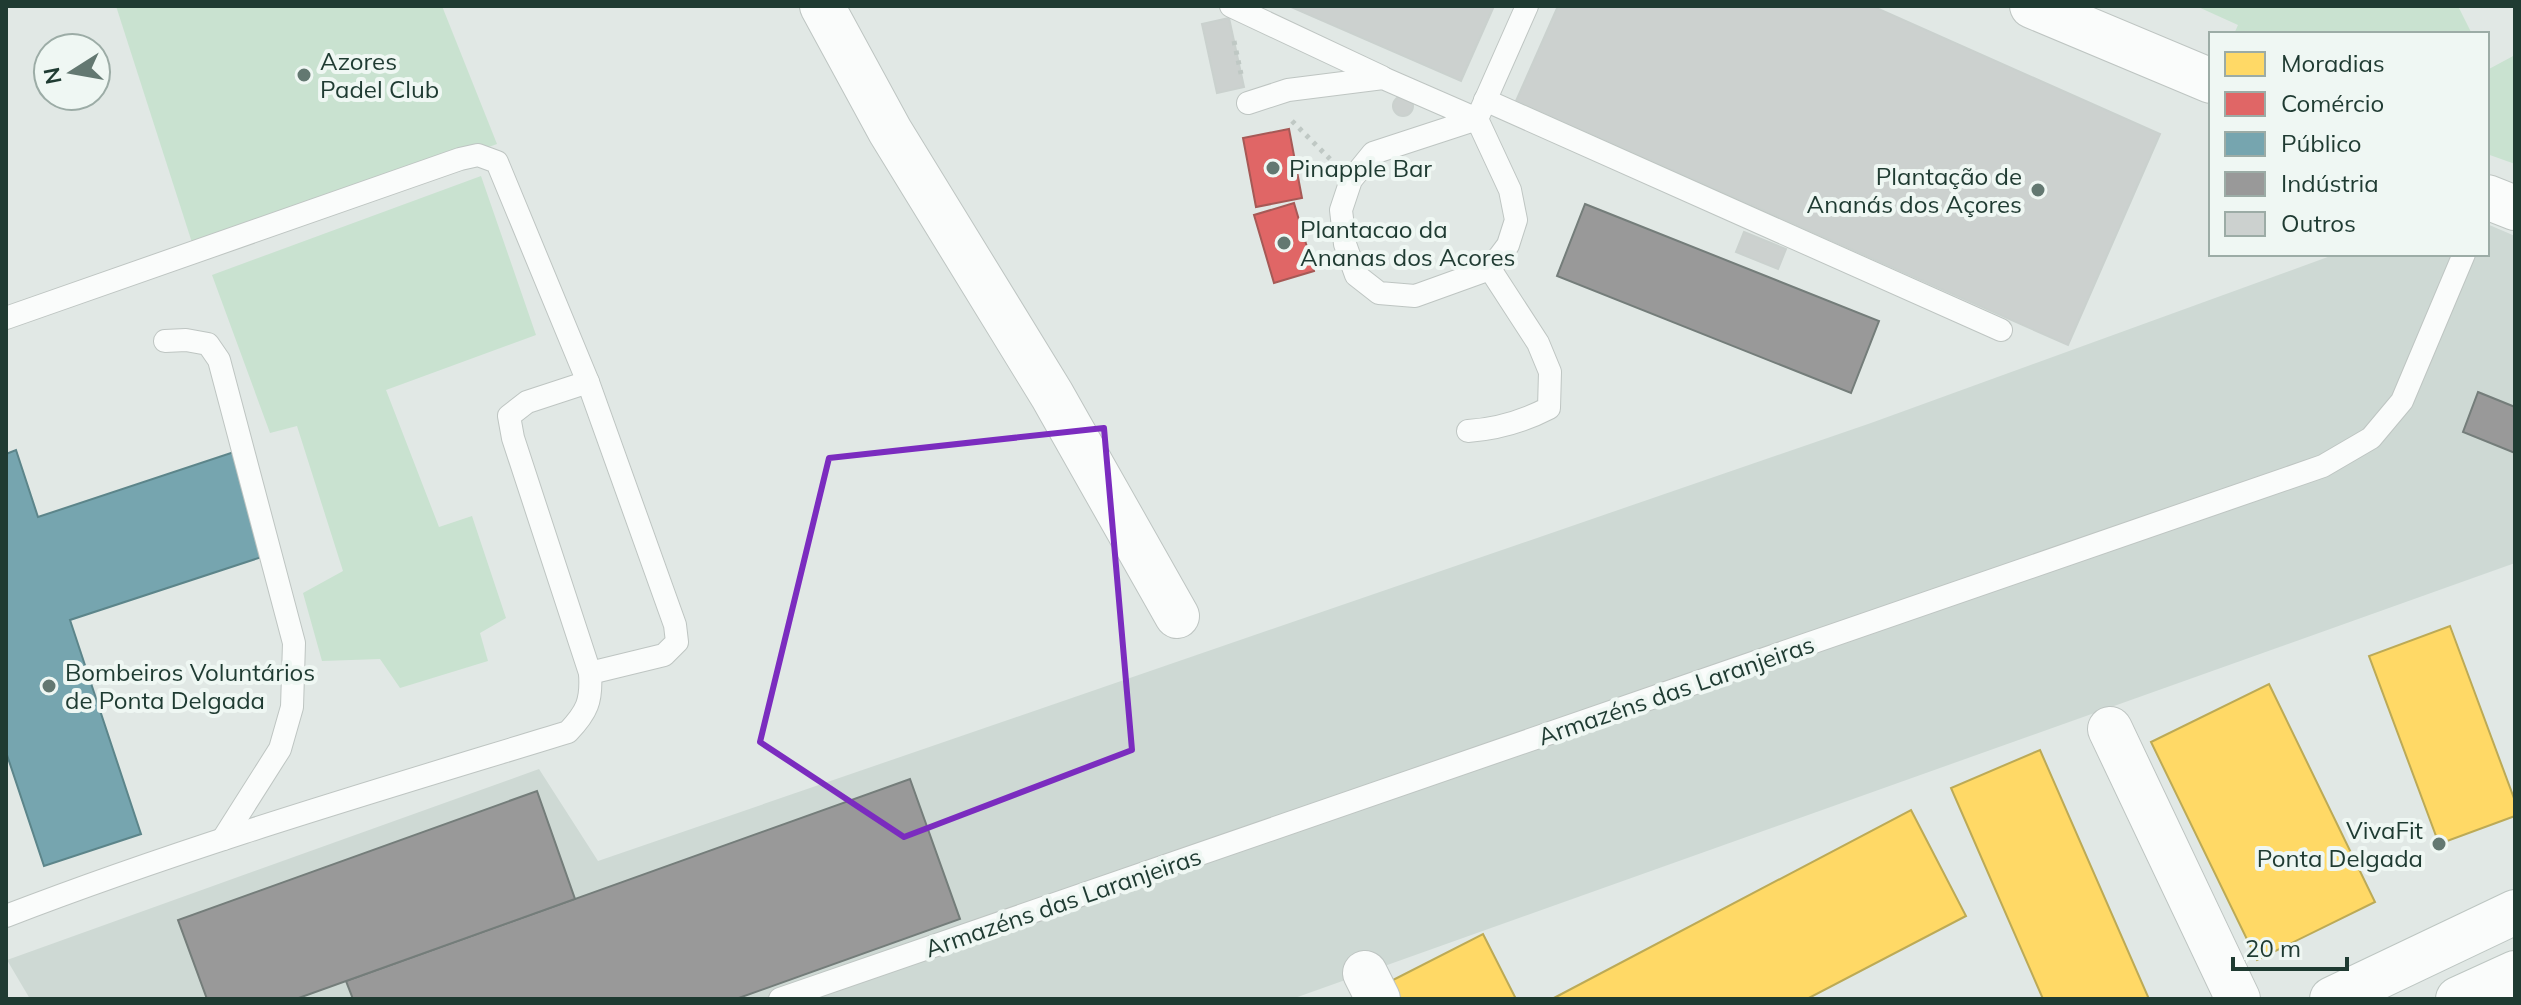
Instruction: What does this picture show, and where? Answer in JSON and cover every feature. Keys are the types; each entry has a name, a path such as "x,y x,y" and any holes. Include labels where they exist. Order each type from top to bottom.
{"street":[{"path":"822,6 890,131 1052,395 1177,616"},
{"path":"2032,6 2209,80"},
{"path":"2489,197 2515,188"},
{"path":"2489,199 2515,208"},
{"path":"2110,729 2238,999"},
{"path":"2332,999 2515,912"},
{"path":"2458,999 2515,973"}],"lane":[{"path":"1231,6 1383,78 1481,109 2001,330"},
{"path":"1481,109 1373,153 1351,180 1341,210 1345,244 1356,275 1379,293 1415,296 1490,269 1508,245 1516,220 1510,190 1481,109 1527,6"},
{"path":"1257,100 1288,90 1383,78"},
{"path":"6,318 460,159 478,155 497,162 588,382 675,625 677,642 664,655 590,673"},
{"name":"Armazéns das Laranjeiras","path":"780,999 2323,466 2371,438 2402,401 2463,256"},
{"path":"1468,431 1499,429 1549,408 1550,372 1538,343 1490,269"},
{"path":"165,341 186,340 208,344 219,360 294,643 292,707 280,749 223,839"},
{"path":"6,916 101,879 223,839 568,732 581,718 592,695 590,673 513,438 509,416 527,402 588,382"}],"path":[{"path":"1232,32 1257,100 1351,180"}],"highlighted area":[{"path":"1104,428 1132,750 904,837 760,742 829,458"}],"shaded area":[{"path":"2489,225 2515,236 2515,563 1292,999 30,999 7,960 539,769 598,861 1871,423 2330,256 2489,256"}],"green space":[{"name":"Azores Padel Club","path":"116,6 442,6 497,144 195,252"},
{"path":"2196,6 2458,6 2471,32 2235,32 2238,25"},
{"path":"2515,55 2515,164 2489,155 2489,69"},
{"path":"481,176 536,335 386,390 439,527 472,516 506,618 480,633 488,661 400,688 380,659 322,661 303,593 343,571 297,426 270,433 212,275"}],"building: Moradias":[{"path":"2450,626 2515,801 2515,816 2439,844 2369,656"},
{"path":"2269,684 2375,902 2257,960 2151,742"},
{"path":"2040,750 2149,999 2043,999 1951,788"},
{"path":"1911,810 1966,916 1807,999 1552,999"},
{"path":"1483,934 1516,999 1400,999 1391,981"}],"building: Comércio":[{"name":"Pinapple Bar","path":"1289,129 1302,198 1256,207 1243,138"},
{"name":"Plantacao da Ananas dos Acores","path":"1294,203 1314,271 1274,283 1254,215"}],"building: Público":[{"name":"Bombeiros Voluntários de Ponta Delgada","path":"16,450 38,517 240,450 274,553 70,620 141,834 44,866 6,752 6,454"}],"building: Indústria":[{"path":"1585,204 1879,321 1851,393 1557,276"},
{"path":"2478,392 2515,407 2515,453 2463,432"},
{"path":"910,779 960,919 736,999 353,999 346,981"},
{"path":"537,791 575,899 296,999 207,999 178,920"}],"building: Outros":[{"path":"1289,6 1494,6 1461,81"},
{"path":"1558,6 1872,6 2160,134 2068,345 1516,101"},
{"path":"1229,18 1244,87 1217,93 1202,24"},
{"path":"1403,96 1410,99 1413,106 1410,113 1403,116 1396,113 1393,106 1396,99"},
{"path":"1744,232 1786,249 1778,269 1736,252"}],"place":[{"name":"Azores Padel Club","path":"304,75"},
{"name":"Pinapple Bar","path":"1273,168"},
{"name":"Plantação de Ananás dos Açores","path":"2038,190"},
{"name":"Plantacao da Ananas dos Acores","path":"1284,243"},
{"name":"Bombeiros Voluntários de Ponta Delgada","path":"49,686"},
{"name":"VivaFit Ponta Delgada","path":"2439,844"}]}
